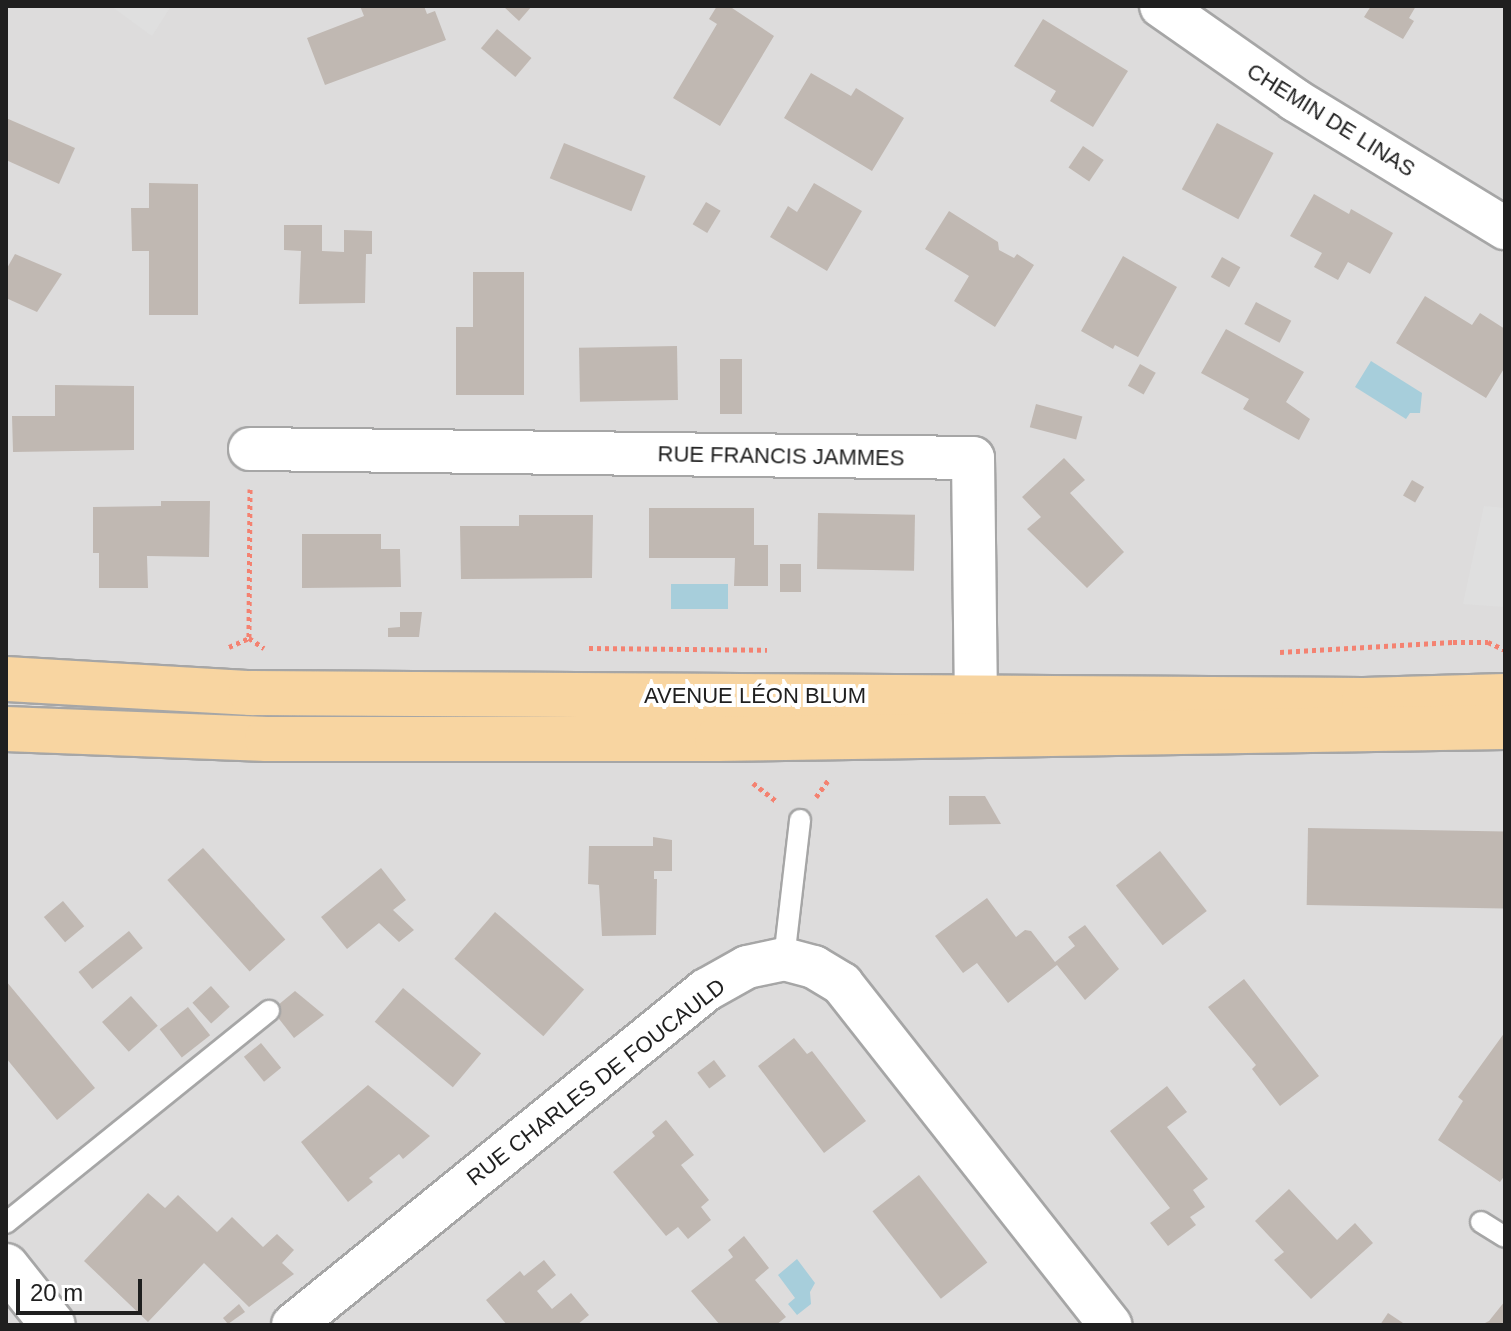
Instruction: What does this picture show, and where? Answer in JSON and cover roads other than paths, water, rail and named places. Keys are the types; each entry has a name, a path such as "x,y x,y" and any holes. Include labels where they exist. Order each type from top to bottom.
{"main road":[{"name":"AVENUE LÉON BLUM","path":"6,679 251,693 976,695 1364,700 1505,696"},
{"name":"AVENUE LÉON BLUM","path":"6,729 267,739 883,738 1505,727"}],"street":[{"name":"CHEMIN DE LINAS","path":"1161,6 1295,100 1505,228"},
{"name":"RUE FRANCIS JAMMES","path":"250,449 973,458 976,695"},
{"path":"883,738 976,695"},
{"path":"784,959 814,967 842,984 1110,1325"},
{"name":"RUE CHARLES DE FOUCAULD","path":"293,1325 706,990 747,967 784,959"},
{"path":"6,1266 53,1325"}],"lane":[{"path":"784,959 800,820"},
{"path":"6,1223 269,1011"},
{"path":"1481,1222 1505,1237"}],"water":[{"path":"1371,361 1422,393 1420,413 1410,413 1406,419 1355,387"},
{"path":"671,584 728,584 728,609 671,609"},
{"path":"797,1259 815,1283 810,1292 811,1304 797,1315 788,1304 795,1298 778,1275"}]}
